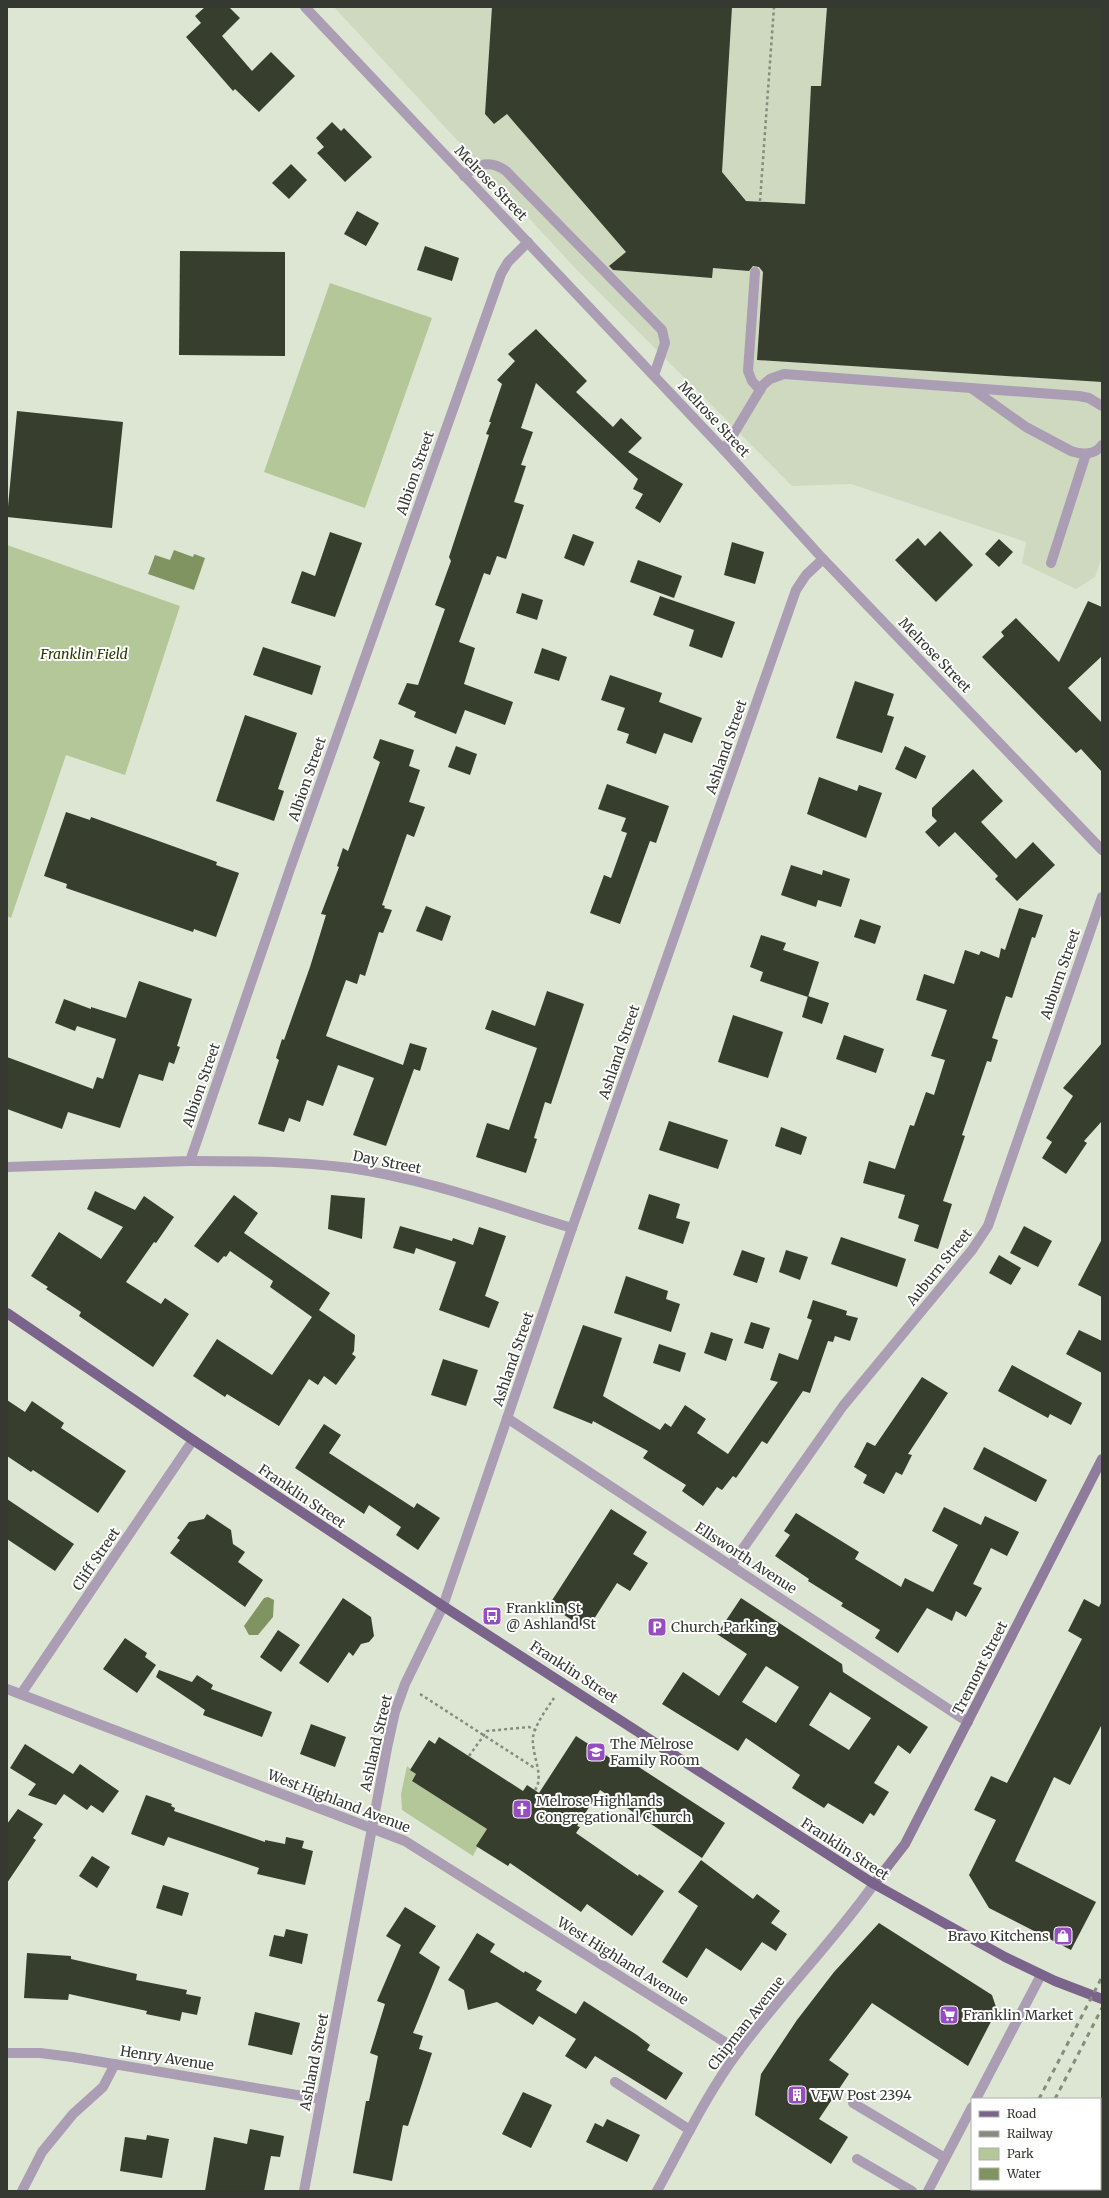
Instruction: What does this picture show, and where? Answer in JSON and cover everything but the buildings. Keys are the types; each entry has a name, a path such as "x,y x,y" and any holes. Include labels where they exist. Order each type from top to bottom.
{"main road":[{"name":"Franklin Street","path":"7,1313 193,1440 443,1606 564,1682 874,1884 957,1932 1041,1974 1102,1999"}],"street":[{"name":"Melrose Street","path":"305,7 654,375 823,559 1102,850"},
{"path":"464,176 475,167 489,163 498,165 506,171 662,330 665,343 654,375"},
{"name":"Albion Street","path":"190,1161 298,847 501,274 508,262 528,242"},
{"path":"755,272 748,371 752,381 760,390"},
{"path":"724,450 760,390 770,379 786,374 1079,396 1089,398 1102,406"},
{"path":"971,388 1026,427 1071,451 1086,454 1102,445"},
{"path":"1051,563 1086,454"},
{"name":"Ashland Street","path":"304,2191 395,1712 404,1684 443,1606 572,1228 798,586 806,575 823,559"},
{"name":"Auburn Street","path":"732,1564 839,1411 972,1250 984,1232 993,1212 1102,897"},
{"path":"7,1167 190,1161"},
{"name":"Day Street","path":"190,1161 294,1163 373,1172 445,1189 572,1228"},
{"name":"Ellsworth Avenue","path":"507,1418 732,1564 968,1722"},
{"name":"Cliff Street","path":"21,1694 193,1440"},
{"name":"Tremont Street","path":"874,1884 903,1848 1102,1459"},
{"name":"West Highland Avenue","path":"7,1689 408,1842 739,2051"},
{"name":"Chipman Avenue","path":"657,2191 710,2093 739,2051 854,1913 874,1884"},
{"path":"977,2098 1041,1974"},
{"name":"Henry Avenue","path":"7,2053 40,2053 115,2064 321,2099"},
{"path":"22,2191 34,2164 48,2144 73,2114 103,2086 115,2064"},
{"path":"615,2082 690,2130"},
{"path":"854,2104 945,2158"},
{"path":"928,2191 971,2109"},
{"path":"857,2159 912,2191"}],"path":[{"path":"760,201 774,7"},
{"path":"535,1790 539,1781 533,1752 535,1730 564,1682"},
{"path":"404,1684 484,1734 536,1769"},
{"path":"469,1756 484,1734 492,1730 529,1727 535,1730"}],"shaded area":[{"path":"334,7 1102,7 1102,556 1095,577 1076,589 1022,563 1026,542 851,484 792,486 575,268"}],"green space":[{"path":"330,283 432,318 365,508 264,472"},
{"name":"Franklin Field","path":"7,545 180,606 125,775 66,755 11,918 7,916"},
{"path":"407,1766 416,1774 412,1781 487,1829 473,1856 402,1810 401,1794"}],"water":[{"path":"174,550 193,557 194,554 205,558 194,590 148,574 155,555 170,560"},
{"path":"268,1597 274,1600 273,1617 258,1635 249,1635 244,1626 264,1598"}],"railway":[{"path":"1040,2098 1102,1977"},
{"path":"1056,2098 1102,2008"}],"place":[{"name":"Franklin St @ Ashland St","path":"492,1616"},
{"name":"Church Parking","path":"657,1627"},
{"name":"The Melrose Family Room","path":"596,1752"},
{"name":"Melrose Highlands Congregational Church","path":"522,1809"},
{"name":"Bravo Kitchens","path":"1063,1936"},
{"name":"Franklin Market","path":"949,2015"},
{"name":"VFW Post 2394","path":"797,2095"}]}
